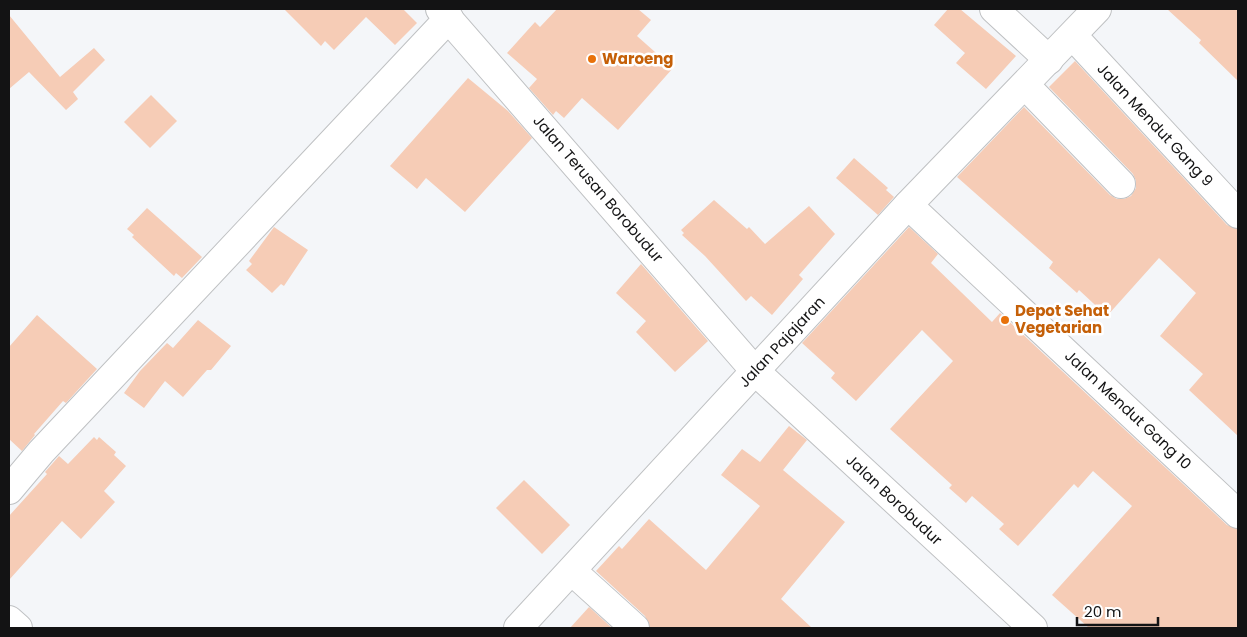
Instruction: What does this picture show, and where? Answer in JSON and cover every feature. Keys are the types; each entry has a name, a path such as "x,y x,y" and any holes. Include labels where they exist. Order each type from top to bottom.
{"street":[{"path":"994,9 1049,60"},
{"name":"Jalan Pajajaran","path":"518,628 908,205 1097,9"},
{"path":"9,490 40,452 444,13"},
{"name":"Jalan Terusan Borobudur","path":"444,13 755,371"},
{"name":"Jalan Mendut Gang 9","path":"1073,36 1238,214"},
{"path":"1024,85 1121,184"},
{"name":"Jalan Mendut Gang 10","path":"908,205 1238,514"},
{"name":"Jalan Borobudur","path":"755,371 1033,628"},
{"path":"572,571 635,628"},
{"path":"9,620 18,628"}],"building":[{"path":"284,9 403,9 417,23 395,45 366,17 334,50 325,41 321,46"},
{"path":"557,9 638,9 651,20 637,36 673,68 618,130 582,98 564,118 556,111 553,115 529,88 537,79 507,53 535,22 540,27"},
{"path":"948,9 960,9 1016,56 986,89 956,63 965,53 934,25"},
{"path":"1167,9 1238,9 1238,81 1199,43 1201,40"},
{"path":"9,15 60,77 94,48 105,60 73,92 78,99 66,110 29,72 9,89"},
{"path":"1075,61 1227,225 1238,229 1238,436 1189,390 1203,374 1160,336 1196,293 1159,258 1107,316 1079,290 1077,293 1049,268 1053,262 957,177 1024,107 1110,195 1117,199 1131,196 1136,188 1133,174 1049,87"},
{"path":"468,78 508,111 532,138 465,212 426,178 417,189 390,166"},
{"path":"151,95 177,121 150,148 124,122"},
{"path":"854,158 888,188 886,190 894,197 878,215 836,178"},
{"path":"714,200 747,229 749,227 765,244 809,206 835,234 799,275 803,279 772,315 751,296 746,301 705,256 682,235 684,233 681,230"},
{"path":"147,208 202,257 182,278 176,273 174,276 132,237 134,235 127,229"},
{"path":"274,227 308,250 284,286 281,284 272,293 246,270 252,264 249,261"},
{"path":"909,227 938,254 931,263 992,322 1000,313 1227,525 1238,529 1238,628 1089,628 1052,595 1132,506 1093,471 1078,488 1074,484 1018,546 999,529 1004,524 972,496 966,503 949,488 952,485 890,429 953,361 922,330 856,401 831,378 835,373 802,343"},
{"path":"641,264 708,341 675,372 636,332 646,321 616,293"},
{"path":"37,315 97,369 66,403 63,401 34,434 22,451 9,439 9,347"},
{"path":"198,320 231,346 211,370 207,370 183,397 165,381 144,408 124,393 140,371 167,343 173,348"},
{"path":"789,426 807,440 783,470 845,522 781,599 812,628 650,628 645,616 596,571 619,546 622,549 649,519 706,570 760,506 721,475 742,449 760,462"},
{"path":"94,437 97,440 99,437 116,452 114,455 126,466 104,491 115,502 81,539 62,521 9,580 9,516 47,474 45,472 59,456 68,464"},
{"path":"524,480 570,525 542,554 496,508"},
{"path":"589,607 612,628 570,628"}],"place":[{"name":"Waroeng","path":"592,59"},
{"name":"Depot Sehat Vegetarian","path":"1005,320"}]}
